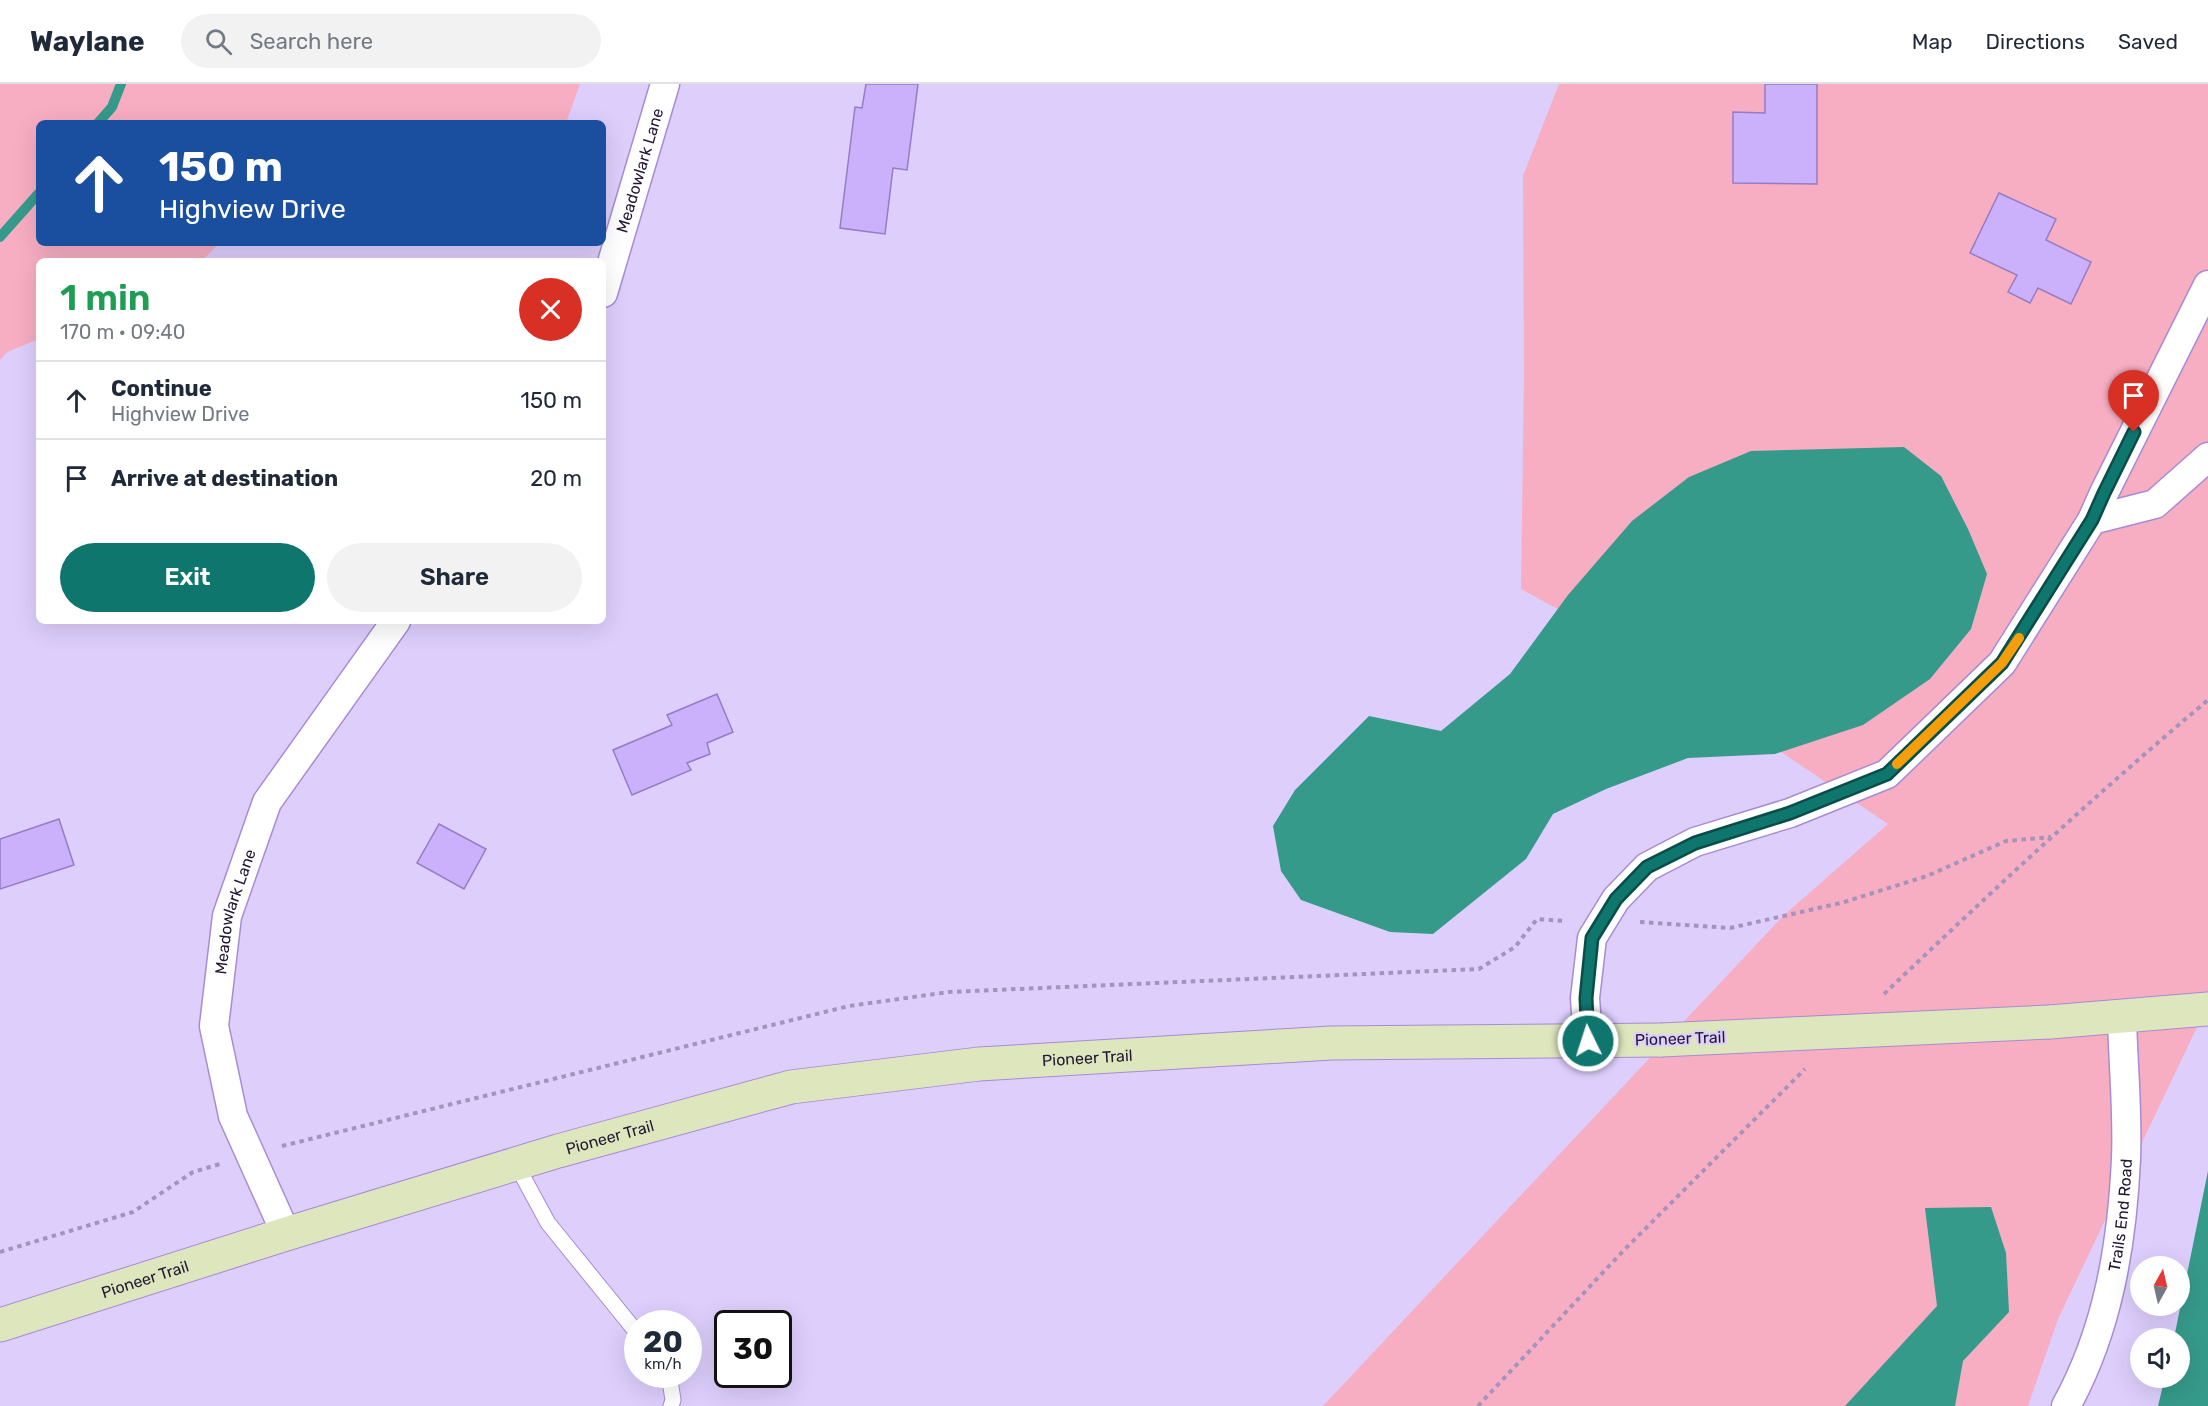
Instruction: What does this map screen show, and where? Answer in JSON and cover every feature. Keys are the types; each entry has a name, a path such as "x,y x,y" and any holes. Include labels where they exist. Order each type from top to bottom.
{"main road":[{"name":"Pioneer Trail","path":"0,1325 516,1164 791,1087 979,1064 1331,1043 1660,1040 2050,1022 2208,1009"}],"street":[{"name":"Meadowlark Lane","path":"606,283 665,84"},
{"path":"1588,1041 1586,998 1592,938 1616,899 1647,867 1695,843 1790,813 1887,774 2002,663 2092,520 2208,285"},
{"path":"2092,520 2155,504 2208,457"},
{"name":"Meadowlark Lane","path":"286,1234 233,1116 214,1026 227,916 267,802 394,624"},
{"name":"Trails End Road","path":"2066,1406 2102,1324 2120,1239 2126,1157 2122,1017"}],"lane":[{"path":"516,1164 548,1223 624,1317"},
{"path":"671,1388 673,1400 671,1406"}],"path":[{"path":"0,1252 134,1212 193,1172 250,1154 542,1084 849,1006 949,992 1479,969 1515,947 1537,919 1566,921 1605,916 1654,924 1730,928 1841,903 1927,876 2006,841 2050,837"}],"shaded area":[{"path":"0,84 580,84 567,120 36,120 36,246 216,246 205,258 36,258 36,340 7,352 0,360"},
{"path":"1559,84 2208,84 2208,1004 2058,1319 2028,1406 1323,1406 1783,916 1888,824 1613,639 1521,589 1524,376 1523,176"},
{"path":"1904,447 1941,476 1968,529 1987,574 1971,629 1930,679 1863,725 1775,754 1688,758 1606,789 1553,814 1526,859 1433,934 1390,932 1301,900 1281,871 1273,826 1295,790 1369,716 1441,731 1510,674 1568,595 1632,521 1689,477 1751,451"},
{"path":"2208,1171 2208,1406 2158,1406 2162,1388 2190,1388 2190,1328 2176,1328 2178,1316 2190,1316 2190,1259"},
{"path":"1991,1207 2006,1253 2009,1312 1963,1361 1955,1406 1845,1406 1937,1306 1925,1208"}],"building":[{"path":"866,84 918,84 907,170 893,168 885,234 840,228 855,107 862,108"},
{"path":"1765,84 1817,84 1817,184 1733,183 1733,112 1765,113"},
{"path":"1999,193 2056,219 2046,240 2091,262 2071,304 2038,288 2030,303 2008,292 2017,275 1970,253"},
{"path":"717,694 733,732 707,743 710,754 687,763 691,770 632,795 613,750 672,725 667,715"},
{"path":"59,819 74,865 0,889 0,839"},
{"path":"439,824 486,849 464,889 417,863"}],"waterway":[{"path":"101,120 112,107 121,84"},
{"path":"0,237 36,196"}],"slow traffic":[{"path":"1897,764 2002,663 2019,638"}],"route":[{"path":"1588,1041 1586,998 1592,938 1616,899 1647,867 1695,843 1790,813 1887,774 2002,663 2092,520 2134,432"}]}
